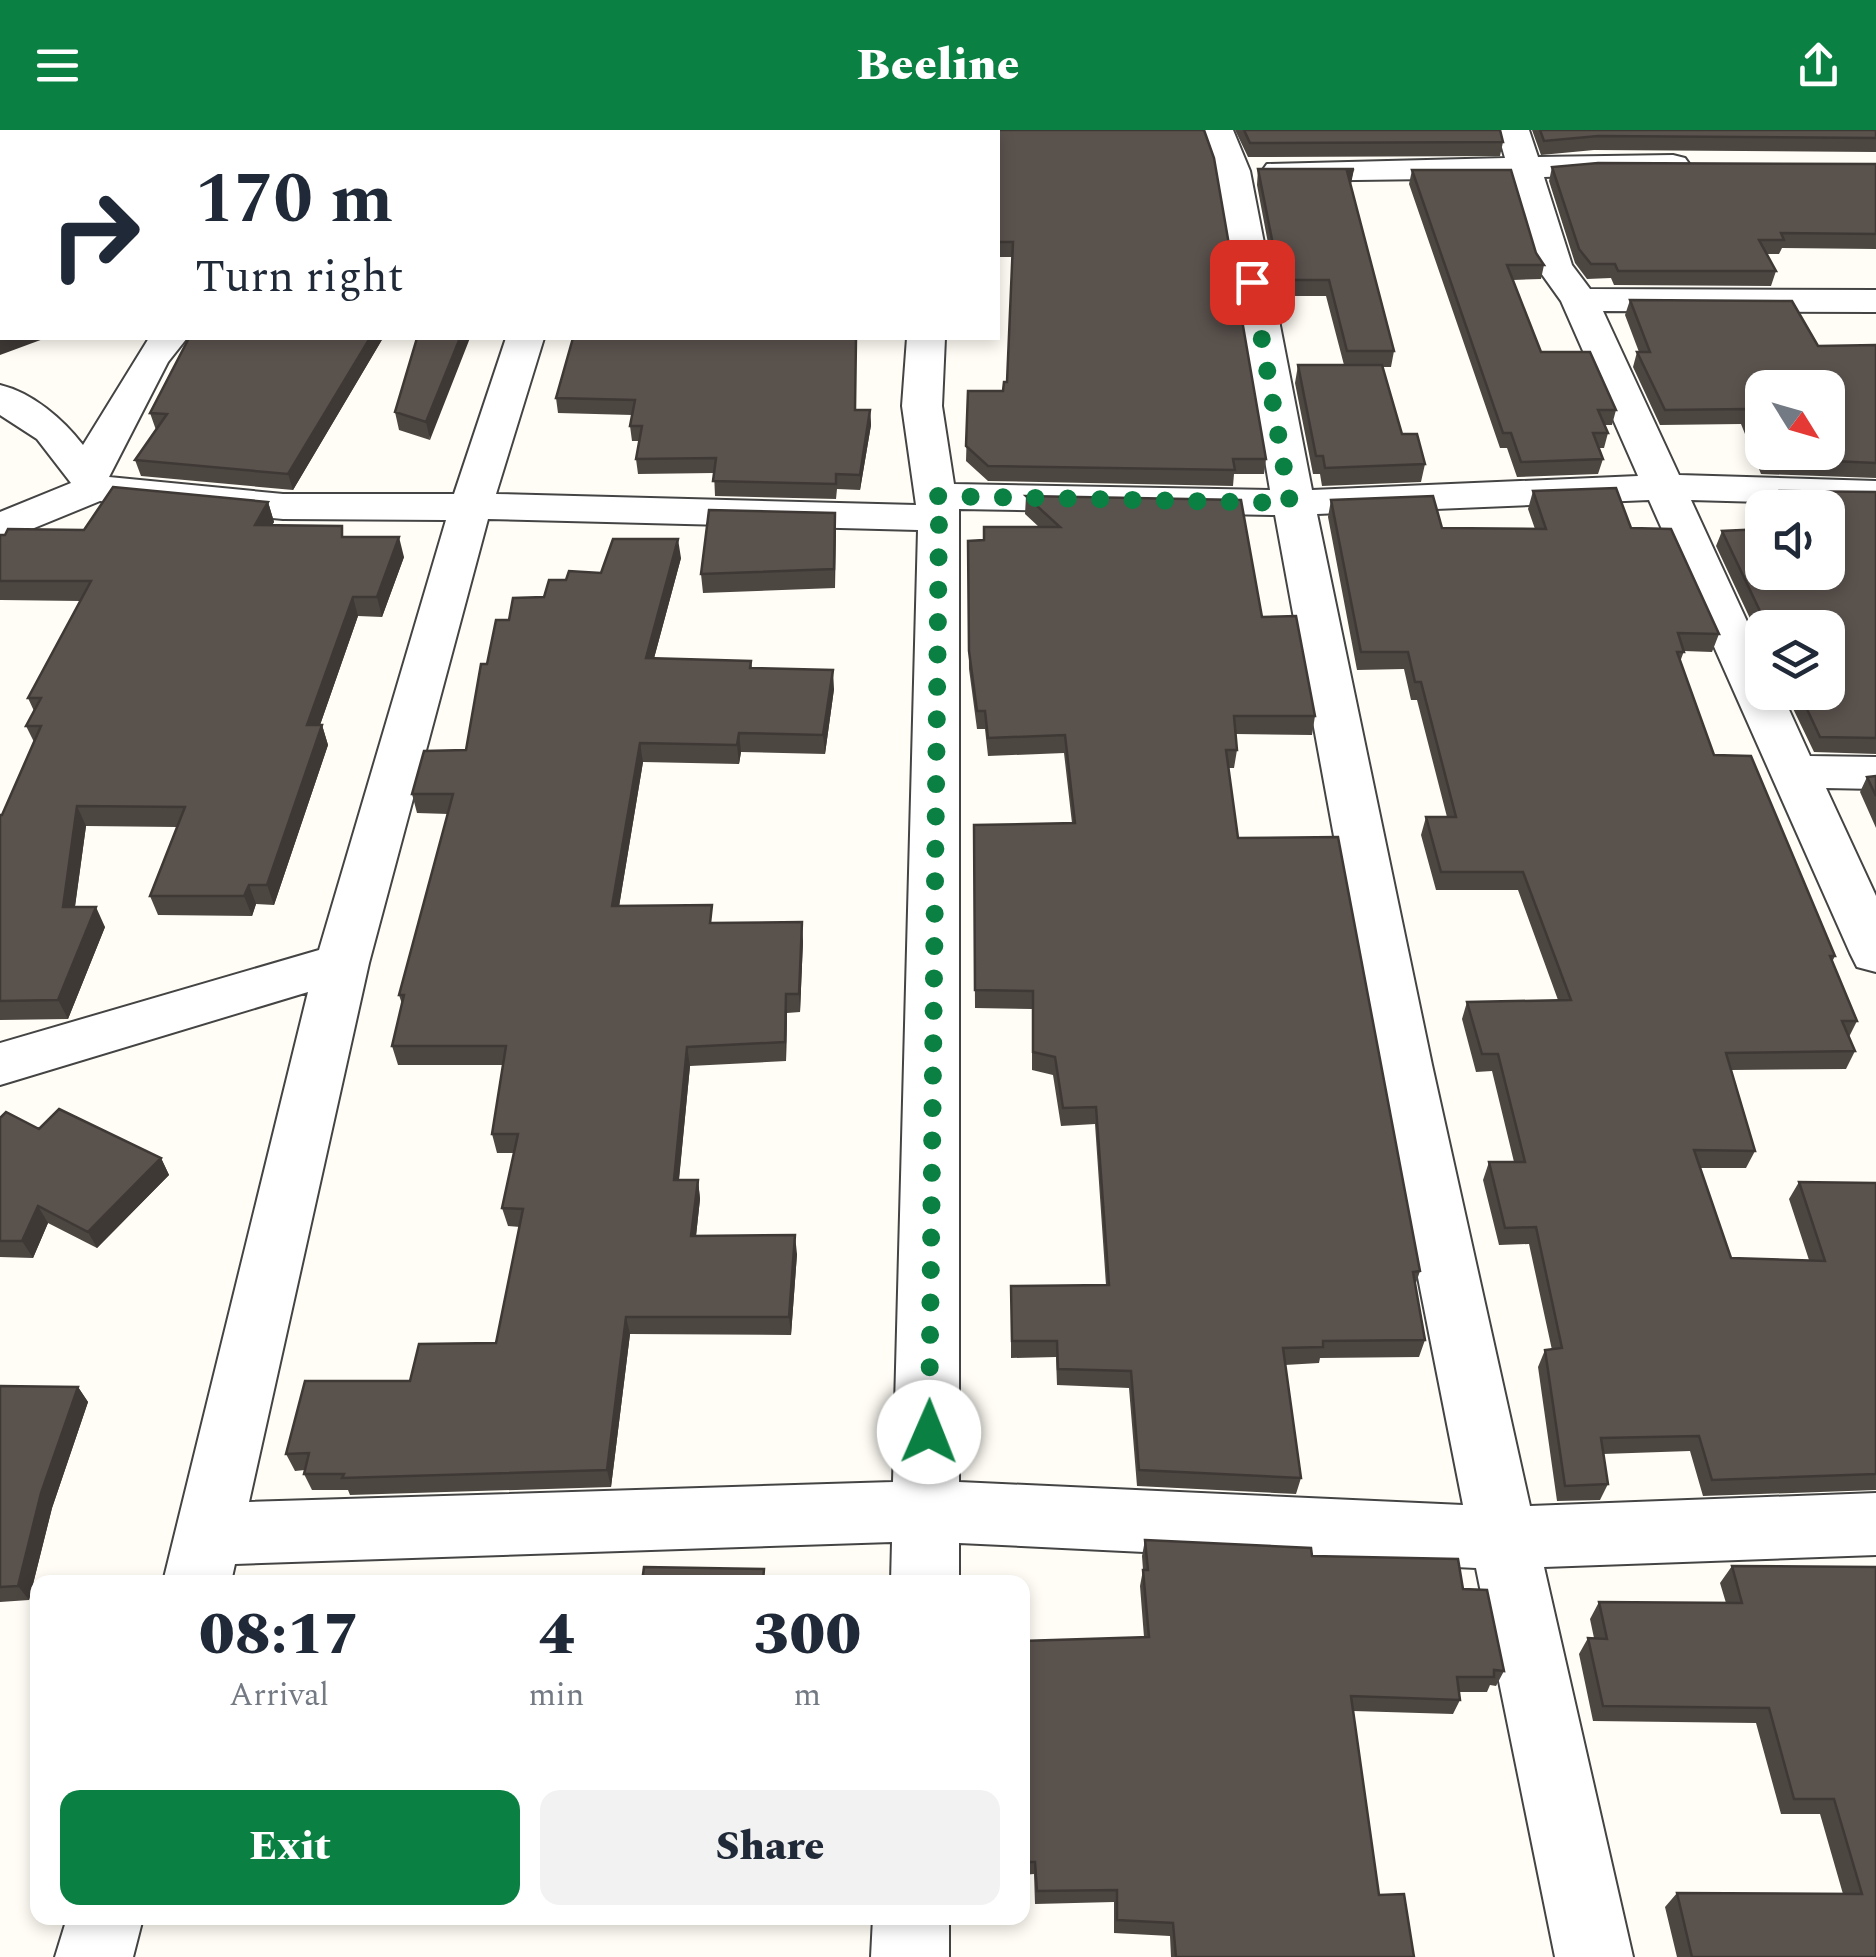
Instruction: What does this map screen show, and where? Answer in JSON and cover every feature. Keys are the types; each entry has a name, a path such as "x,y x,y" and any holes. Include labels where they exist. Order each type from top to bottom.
{"street":[{"path":"1512,130 1554,266 1579,300 1876,953"},
{"path":"1594,1957 1503,1538 1290,503 1225,150 1524,170 1594,164 1697,165"},
{"path":"1579,300 1876,301"},
{"path":"0,529 91,481 151,359 166,340"},
{"path":"524,340 471,506 342,963 203,1558 928,1511 1503,1538 1876,1524"},
{"path":"925,1575 937,507 922,406 926,340"},
{"path":"0,397 51,432 91,481 201,502 397,511 471,506 1290,503 1662,488 1876,493"},
{"path":"1796,772 1876,773"},
{"path":"0,1064 342,963"},
{"path":"94,1957 103,1925"},
{"path":"910,1957 912,1925"}],"building":[{"path":"1000,130 1204,130 1214,158 1266,459 1233,459 1235,470 988,466 966,446 968,391 1003,391 1007,382 1013,242 1000,242"},
{"path":"1244,130 1500,130 1503,142 1250,143"},
{"path":"1540,130 1876,130 1876,138 1598,136 1544,141"},
{"path":"1598,163 1876,164 1876,234 1781,233 1784,240 1759,240 1776,271 1618,271 1615,264 1591,264 1579,249 1552,167"},
{"path":"1258,169 1354,169 1347,171 1394,351 1347,351 1329,280 1280,280"},
{"path":"1412,170 1511,170 1536,253 1544,265 1507,265 1541,352 1590,352 1616,410 1598,410 1608,433 1593,433 1603,459 1521,462 1511,433 1503,433"},
{"path":"1630,300 1792,301 1818,346 1876,345 1876,463 1845,462 1845,370 1745,370 1745,409 1665,410 1637,352 1650,352"},
{"path":"188,340 369,340 288,474 135,460 167,414 150,413"},
{"path":"416,340 459,340 426,422 395,412"},
{"path":"572,340 856,340 855,410 870,410 860,475 836,474 836,484 713,481 716,458 636,459 642,426 630,426 635,400 556,398"},
{"path":"1298,365 1382,365 1402,434 1417,434 1425,464 1325,468 1323,456 1316,456"},
{"path":"113,487 268,502 255,525 342,526 342,537 399,537 377,597 353,597 307,725 322,725 267,885 249,885 244,896 150,896 185,807 77,806 63,907 96,907 58,1000 0,1001 0,815 41,726 26,726 41,698 28,698 91,581 0,581 0,535 8,529 84,530"},
{"path":"1616,488 1631,528 1671,529 1719,634 1678,633 1684,652 1677,652 1714,755 1751,756 1835,956 1830,956 1857,1021 1842,1021 1855,1051 1726,1053 1755,1151 1694,1150 1731,1258 1825,1261 1799,1182 1876,1183 1876,1474 1712,1480 1699,1436 1601,1438 1608,1484 1565,1486 1545,1350 1562,1348 1536,1227 1505,1228 1489,1162 1525,1162 1498,1054 1482,1054 1467,1002 1571,1000 1523,872 1441,872 1426,817 1456,817 1421,682 1415,682 1408,652 1361,652 1331,500 1433,496 1442,528 1546,529 1533,491"},
{"path":"1845,492 1876,492 1876,738 1820,737 1807,710 1845,710 1845,610 1759,610 1750,590 1845,590"},
{"path":"1026,496 1241,500 1262,617 1296,616 1315,716 1234,716 1237,750 1226,750 1238,838 1338,837 1420,1271 1413,1272 1425,1340 1323,1341 1323,1347 1283,1348 1301,1478 1139,1470 1131,1371 1058,1369 1057,1341 1012,1341 1011,1286 1109,1285 1096,1107 1063,1108 1055,1057 1033,1052 1033,991 975,990 974,825 1075,823 1065,735 988,738 985,711 977,711 969,651 968,541 984,540 984,527 1060,527"},
{"path":"709,510 835,513 834,569 701,574"},
{"path":"1745,530 1745,580 1722,531"},
{"path":"613,539 678,539 646,658 751,661 750,668 833,670 823,735 739,733 737,745 640,743 612,906 712,905 710,923 802,922 799,994 786,994 785,1042 687,1047 674,1180 698,1180 691,1236 795,1235 789,1317 626,1317 607,1470 342,1478 344,1474 304,1474 309,1453 286,1454 305,1381 410,1381 419,1344 496,1343 523,1209 502,1208 518,1134 492,1134 506,1046 392,1046 404,995 399,995 453,794 412,794 424,751 466,750 481,664 487,664 496,620 509,620 513,598 544,597 549,580 566,580 569,571 601,573"},
{"path":"1876,776 1876,796 1867,777"},
{"path":"59,1109 161,1158 88,1232 38,1206 22,1241 0,1241 0,1118 6,1112 39,1129"},
{"path":"0,1386 78,1387 41,1493 18,1586 0,1587"},
{"path":"1145,1540 1311,1548 1312,1556 1458,1559 1463,1589 1487,1590 1504,1671 1494,1670 1494,1677 1457,1677 1460,1700 1351,1696 1379,1895 1404,1894 1414,1957 1176,1957 1173,1923 1117,1920 1117,1890 1037,1891 1035,1862 1030,1862 1030,1641 1149,1637 1143,1570 1148,1570"},
{"path":"1732,1566 1876,1567 1876,1957 1692,1957 1677,1893 1862,1894 1834,1799 1794,1799 1769,1708 1603,1706 1588,1638 1607,1639 1599,1602 1742,1603"},
{"path":"644,1567 764,1569 764,1575 643,1575"}],"route":[{"path":"929,1432 939,518 935,496 1290,503 1252,282"}]}
